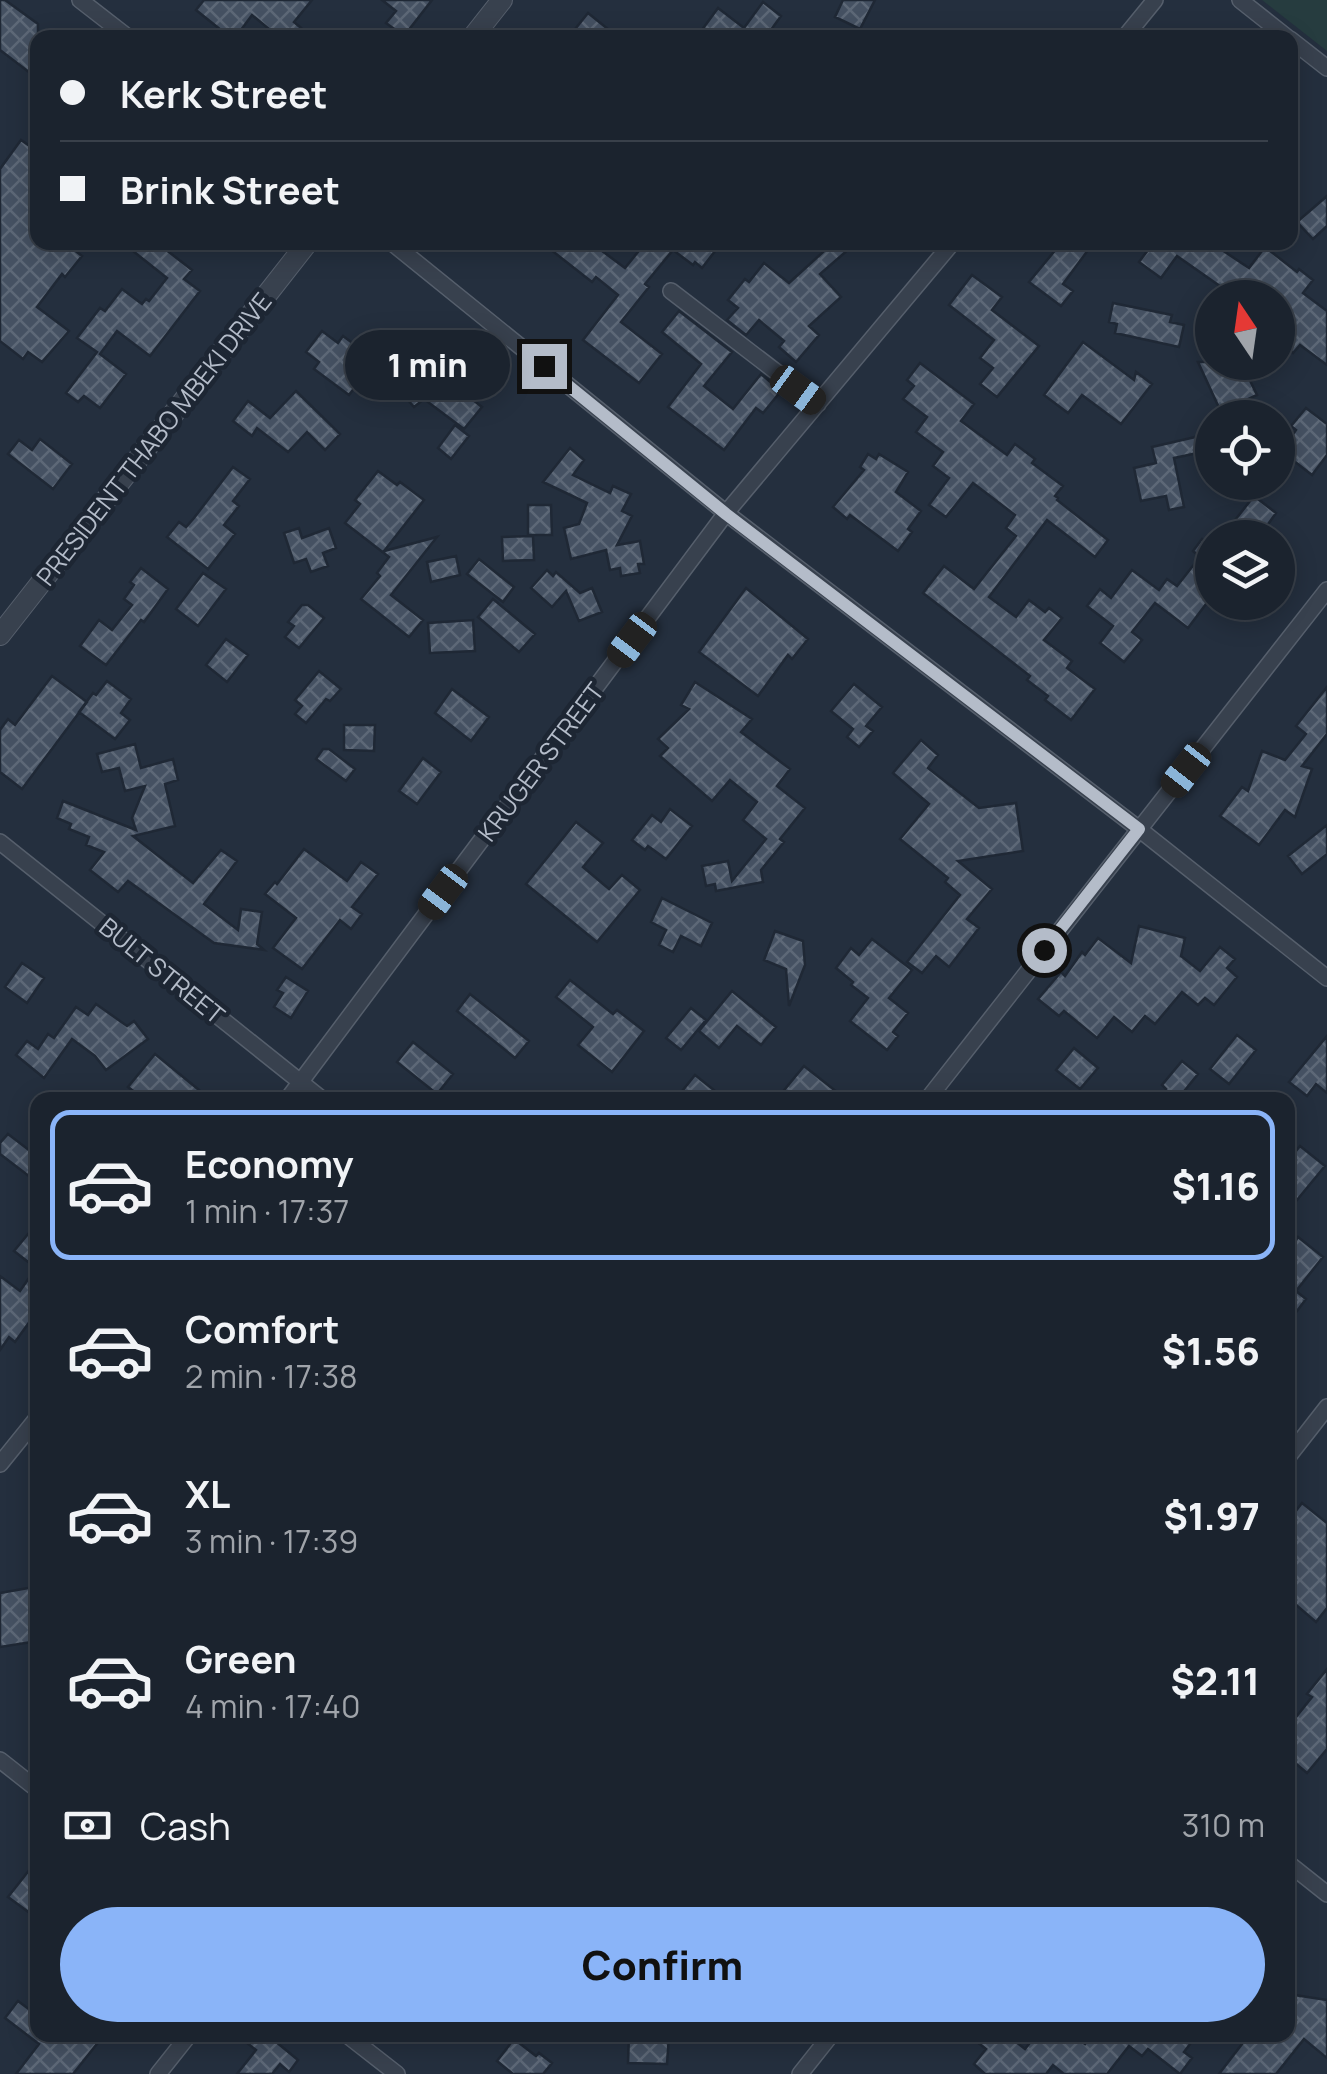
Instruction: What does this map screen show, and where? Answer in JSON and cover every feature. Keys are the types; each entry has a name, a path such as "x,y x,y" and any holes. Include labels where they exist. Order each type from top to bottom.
{"street":[{"path":"80,0 119,30"},
{"path":"478,30 502,0"},
{"path":"1131,30 1155,0"},
{"path":"1240,0 1279,30"},
{"path":"1298,45 1327,68"},
{"name":"PRESIDENT THABO MBEKI DRIVE","path":"0,635 302,250"},
{"path":"402,250 726,514 1139,829 1327,978"},
{"name":"KRUGER STREET","path":"293,1092 726,514 945,250"},
{"path":"671,290 818,404"},
{"path":"933,1092 1327,590"},
{"name":"BULT STREET","path":"0,842 314,1092"},
{"path":"1295,1448 1327,1406"},
{"path":"0,1464 30,1427"},
{"path":"0,1760 30,1784"},
{"path":"1295,1869 1327,1894"},
{"path":"158,2074 183,2042"},
{"path":"356,2042 397,2074"},
{"path":"800,2074 825,2042"}],"green space":[{"path":"1262,0 1327,0 1327,51"}],"building":[{"path":"0,0 5,0 38,24 38,30 30,30 30,73 0,50"},
{"path":"204,0 312,0 294,22 304,30 270,30 252,15 241,30 221,30 196,10"},
{"path":"382,0 432,0 409,30 396,30 386,23 396,11"},
{"path":"843,0 875,0 860,29 835,17"},
{"path":"763,2 781,16 771,30 702,30 718,8 744,28"},
{"path":"588,13 609,30 574,30"},
{"path":"21,140 30,146 30,250 74,250 82,256 65,277 62,274 37,307 69,331 42,362 28,352 23,359 0,341 0,169"},
{"path":"1327,196 1327,226 1313,239 1298,221"},
{"path":"166,250 192,270 184,279 200,291 150,356 117,331 100,354 126,374 100,408 84,396 78,402 66,393 97,352 77,338 100,308 105,311 122,289 142,304 167,278 133,251"},
{"path":"551,250 601,250 625,268 640,250 673,250 621,322 662,354 639,383 583,340 618,295 596,277 592,282"},
{"path":"673,250 716,250 702,268 695,262 693,265"},
{"path":"825,250 848,250 820,274 841,297 809,326 819,335 796,362 779,347 784,341 759,320 746,335 727,320 738,308 728,300 764,263 789,283"},
{"path":"1055,250 1088,250 1063,284 1073,291 1061,306 1029,282"},
{"path":"1148,250 1222,250 1249,268 1263,250 1269,250 1313,280 1303,293 1327,311 1327,365 1300,345 1295,351 1295,280 1211,280 1177,256 1161,278 1139,262"},
{"path":"972,275 1002,297 992,310 1039,346 997,397 980,384 993,368 980,358 994,340 949,305"},
{"path":"1113,303 1172,315 1170,322 1184,325 1179,347 1115,333 1117,324 1109,322"},
{"path":"679,311 732,352 704,386 733,409 761,374 781,391 763,413 756,408 724,450 668,407 701,364 662,332"},
{"path":"322,331 338,343 343,336 366,353 359,363 368,370 349,395 314,369 319,362 306,352"},
{"path":"440,341 461,359 445,378 482,407 464,429 424,399 414,407 401,392 415,380 411,376"},
{"path":"1083,342 1134,380 1136,372 1152,384 1121,424 1082,395 1068,413 1044,395"},
{"path":"920,363 974,404 961,421 1007,455 1015,444 1035,459 1032,463 1063,486 1055,496 1057,500 1108,540 1095,557 1047,520 989,597 1016,617 1029,600 1062,618 1044,640 1072,661 1067,668 1095,689 1071,720 1045,700 1048,696 1027,680 1030,676 923,593 944,566 974,589 1016,536 1006,528 1015,515 973,483 946,517 929,505 949,478 933,466 943,452 916,432 927,417 903,399 914,386 907,380"},
{"path":"1206,380 1250,380 1257,395 1246,400 1215,400"},
{"path":"296,391 340,434 325,450 307,432 288,452 257,428 252,436 233,421 248,401 270,418"},
{"path":"1306,408 1327,424 1327,455 1312,475 1295,462 1295,421"},
{"path":"455,425 469,436 451,459 438,448"},
{"path":"1195,437 1195,454 1174,458 1184,507 1169,510 1166,496 1141,501 1134,468 1156,463 1152,447"},
{"path":"40,439 72,464 53,489 8,454 19,440 32,450"},
{"path":"570,448 584,460 573,475 610,493 613,486 631,494 622,511 632,516 617,545 640,541 644,564 638,564 640,573 621,576 620,568 610,570 606,550 571,559 564,528 579,524 587,503 543,482"},
{"path":"868,454 876,459 879,454 908,472 896,492 921,511 898,551 833,507 864,470 860,467"},
{"path":"233,467 250,479 233,501 239,506 224,525 235,534 208,569 167,537 179,522 186,527"},
{"path":"378,471 424,500 384,551 437,537 391,595 423,620 409,637 361,599 380,576 377,573 389,557 345,523 360,504 355,500"},
{"path":"1251,500 1259,500 1276,513 1271,520 1235,520"},
{"path":"528,505 551,505 552,535 528,535"},
{"path":"299,528 302,538 329,528 336,548 323,553 328,566 311,572 306,559 294,563 284,533"},
{"path":"533,536 534,560 503,561 502,537"},
{"path":"456,556 460,575 431,582 427,562"},
{"path":"479,559 514,587 503,602 467,574"},
{"path":"1195,563 1195,619 1188,628 1155,603 1132,632 1142,640 1124,662 1100,643 1113,626 1087,606 1100,589 1111,598 1132,570 1159,590 1167,579 1177,586"},
{"path":"141,568 168,589 106,665 80,646 99,620 112,630 132,605 124,599"},
{"path":"547,570 553,576 556,572 580,593 592,588 602,612 579,621 566,591 552,607 531,588"},
{"path":"203,573 226,589 198,626 176,609"},
{"path":"746,588 808,639 792,659 788,655 758,696 699,652"},
{"path":"493,599 535,634 519,652 478,617"},
{"path":"302,605 308,605 324,618 299,648 285,637 294,626 288,622"},
{"path":"473,620 475,651 430,653 428,623"},
{"path":"226,639 248,655 227,682 206,665"},
{"path":"319,671 341,689 330,701 326,699 306,723 295,714 302,706 295,700"},
{"path":"52,676 87,702 22,789 0,772 0,730 8,719 15,725"},
{"path":"107,681 131,699 121,713 130,720 115,739 79,712"},
{"path":"695,682 752,719 741,732 790,769 777,786 805,808 761,870 763,882 716,891 715,884 706,886 702,866 728,861 732,881 766,839 743,820 757,802 730,780 712,801 660,756 668,748 658,739 689,709 681,705"},
{"path":"854,684 882,707 866,726 873,731 859,747 847,737 853,729 831,711"},
{"path":"1327,687 1327,734 1302,766 1312,769 1295,817 1285,810 1259,845 1220,816 1242,787 1248,791 1262,751 1285,760 1306,734 1296,726"},
{"path":"452,689 489,717 471,741 435,713"},
{"path":"344,725 375,725 374,751 344,750"},
{"path":"921,740 938,755 928,768 979,808 1016,803 1023,851 958,861 992,889 967,919 979,928 949,967 936,956 922,973 907,962 960,895 945,882 948,878 900,839 929,804 893,773"},
{"path":"135,744 141,768 173,759 178,780 165,784 175,826 133,836 193,883 221,850 237,861 204,904 238,930 241,909 262,912 257,944 264,950 214,943 128,881 118,892 90,870 104,852 86,845 89,837 69,829 71,824 57,818 63,801 136,830 132,818 145,786 125,791 119,768 102,772 97,754"},
{"path":"323,749 329,749 355,769 346,781 316,759"},
{"path":"423,758 441,772 417,804 399,791"},
{"path":"670,809 692,826 666,859 632,840 652,815 661,822"},
{"path":"576,822 603,843 583,867 609,889 622,875 640,890 597,942 526,884"},
{"path":"1327,825 1327,854 1302,874 1288,856"},
{"path":"304,849 347,881 361,862 378,874 352,907 362,914 351,929 340,920 302,969 273,948 296,918 265,894"},
{"path":"662,898 712,923 701,946 681,936 673,952 659,945 666,930 651,922"},
{"path":"1139,926 1185,938 1181,956 1200,971 1220,947 1235,959 1227,968 1237,977 1214,1005 1205,998 1198,1005 1182,992 1155,1024 1145,1016 1132,1032 1114,1017 1097,1038 1064,1011 1059,1016 1038,999 1061,972 1065,976 1098,938 1131,963"},
{"path":"775,931 803,941 805,965 789,1006 786,969 764,960"},
{"path":"872,939 912,970 889,998 908,1013 893,1032 898,1036 887,1050 850,1021 868,998 836,968 851,948 859,955"},
{"path":"22,963 44,978 27,1003 5,987"},
{"path":"286,977 308,991 291,1018 274,1007 283,993 277,990"},
{"path":"570,980 613,1014 617,1010 644,1031 612,1072 578,1045 593,1027 556,997"},
{"path":"732,991 776,1027 761,1045 737,1026 719,1048 699,1031"},
{"path":"470,994 529,1041 515,1058 457,1011"},
{"path":"96,1004 127,1026 134,1021 148,1039 106,1070 72,1039 44,1078 16,1055 27,1041 38,1049 48,1034 54,1038 76,1007 88,1015"},
{"path":"691,1008 706,1020 681,1050 666,1038"},
{"path":"1237,1035 1256,1050 1229,1084 1210,1069"},
{"path":"1327,1036 1327,1093 1316,1084 1307,1096 1289,1082"},
{"path":"413,1042 453,1074 434,1092 397,1062"},
{"path":"1074,1048 1098,1068 1080,1089 1056,1070"},
{"path":"155,1054 199,1090 130,1092 128,1087"},
{"path":"1182,1061 1198,1074 1183,1092 1164,1092 1162,1085"},
{"path":"804,1066 837,1092 783,1092"},
{"path":"695,1075 715,1091 714,1092 681,1092"},
{"path":"8,1134 30,1151 30,1177 0,1154 0,1143"},
{"path":"1300,1146 1325,1166 1297,1200 1295,1198 1295,1152"},
{"path":"30,1232 30,1263 14,1251"},
{"path":"1298,1237 1323,1257 1296,1291 1306,1299 1297,1311 1295,1309"},
{"path":"0,1276 20,1291 30,1277 30,1321 15,1342 9,1337 0,1350"},
{"path":"1302,1503 1327,1523 1327,1608 1316,1622 1295,1604 1295,1512"},
{"path":"30,1588 30,1642 0,1647 0,1593"},
{"path":"1327,1669 1327,1749 1307,1773 1295,1763 1295,1718 1312,1697 1307,1694"},
{"path":"30,1869 30,1913 8,1897"},
{"path":"1295,1995 1327,2000 1327,2058 1304,2039 1276,2074 1219,2074 1244,2042 1295,2042"},
{"path":"18,2001 30,2010 30,2037 5,2018"},
{"path":"36,2042 98,2042 73,2074 16,2074 39,2044"},
{"path":"246,2042 276,2042 298,2060 289,2072 280,2064 272,2074 237,2074 256,2050"},
{"path":"512,2042 518,2042 552,2063 543,2074 513,2074 497,2061"},
{"path":"629,2042 669,2042 667,2064 628,2063"},
{"path":"977,2042 1016,2042 1025,2049 1030,2042 1192,2042 1184,2052 1192,2058 1180,2074 1148,2049 1142,2056 1129,2046 1107,2074 1064,2074 1053,2065 1046,2074 985,2074 974,2064 986,2049"}],"route":[{"path":"544,366 726,514 1139,829 1044,950"}]}
